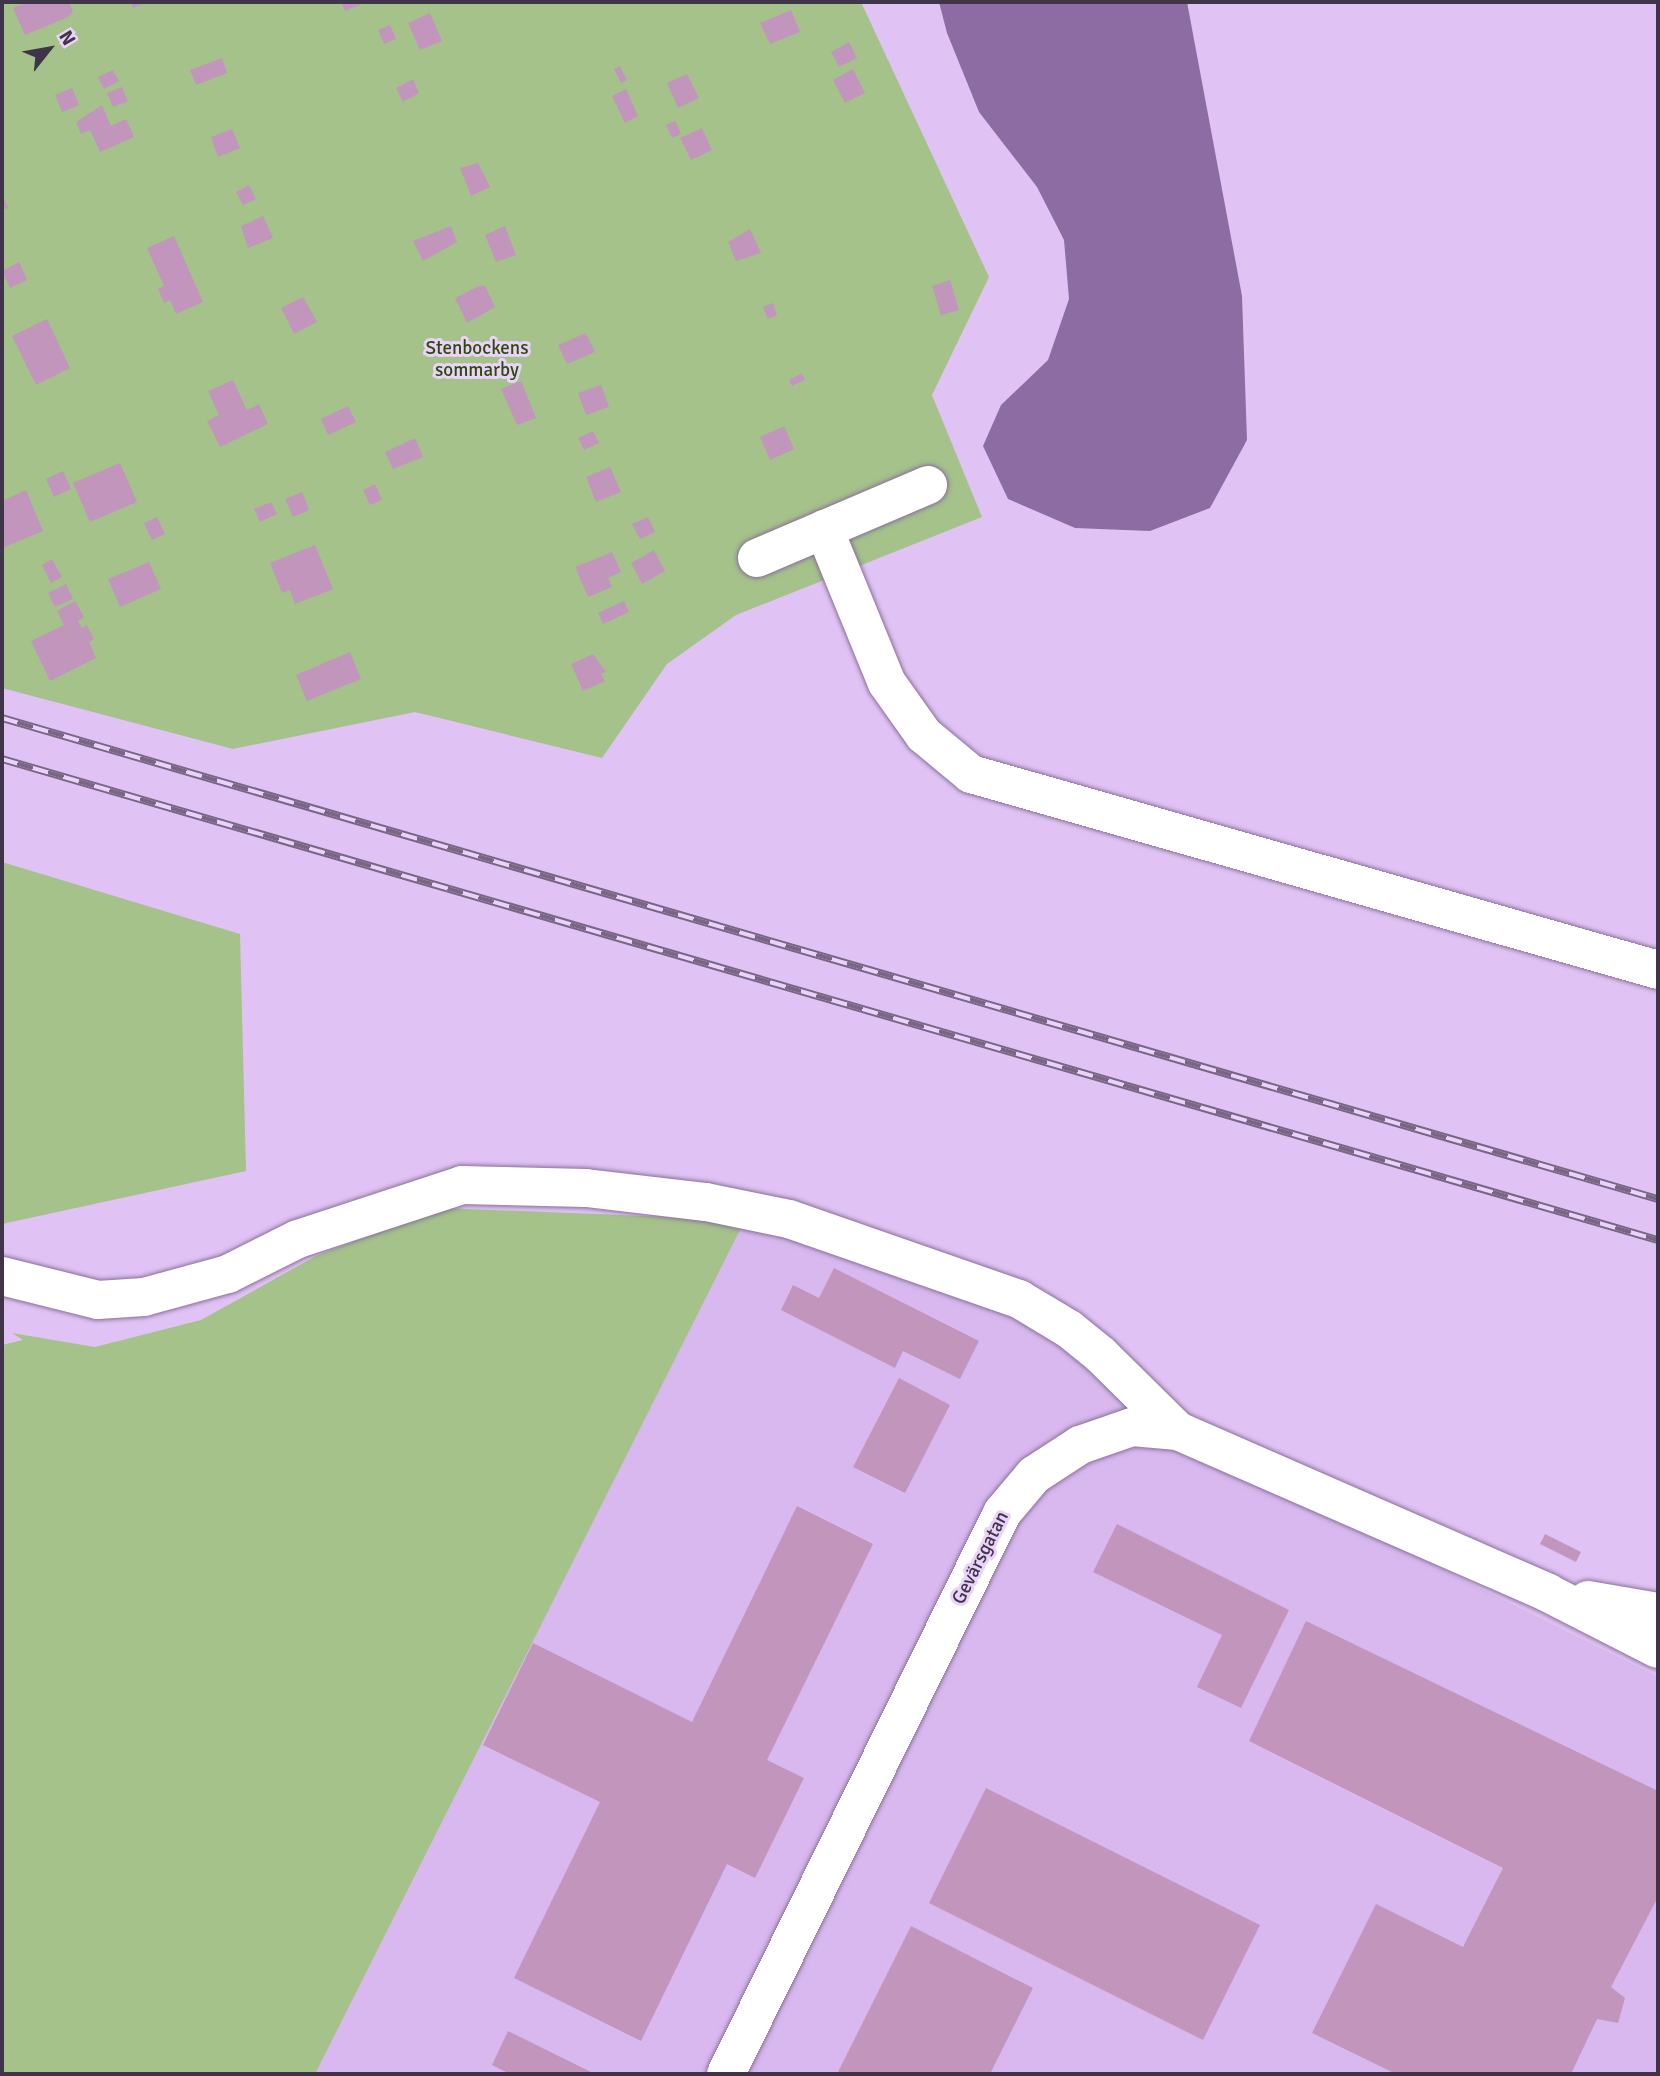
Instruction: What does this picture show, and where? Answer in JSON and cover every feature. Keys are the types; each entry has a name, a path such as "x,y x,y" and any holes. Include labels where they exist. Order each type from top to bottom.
{"street":[{"path":"757,558 928,485"},
{"path":"824,529 887,683 923,735 971,774 1658,970"},
{"path":"2,1276 99,1300 145,1297 228,1274 298,1239 462,1185 586,1188 706,1202 789,1219 1019,1299 1069,1329 1101,1354 1178,1431"},
{"name":"Gevärsgatan","path":"726,2074 1002,1513 1034,1475 1080,1444 1132,1427 1178,1431 1549,1593 1658,1649"},
{"name":"Gevärsgatan","path":"1549,1593 1658,1612"}],"shaded area":[{"path":"939,2 1187,2 1242,296 1247,440 1210,508 1150,531 1075,528 1008,499 983,446 1001,405 1048,360 1069,299 1064,240 1037,187 979,112 947,33"},
{"path":"745,1220 840,1248 1063,1337 1141,1419 1658,1677 1658,2074 311,2074"}],"green space":[{"name":"Stenbockens sommarby","path":"2,2 861,2 989,277 932,395 982,517 736,615 667,664 602,758 415,712 233,749 2,688"},
{"path":"2,862 240,934 246,1171 2,1224"},
{"path":"442,1208 745,1220 315,2074 2,2074 2,1345 23,1340 12,1333 95,1347 201,1320 316,1256"}],"building":[{"path":"28,2 69,2 73,11 68,17 25,35 13,8"},
{"path":"131,2 147,2 133,8"},
{"path":"341,2 367,2 345,11"},
{"path":"791,10 800,32 770,44 760,23"},
{"path":"430,13 442,41 420,50 408,23"},
{"path":"390,25 396,39 384,44 378,30"},
{"path":"849,42 857,58 839,67 831,52"},
{"path":"222,58 227,73 196,85 190,70"},
{"path":"620,66 627,80 621,83 614,69"},
{"path":"853,69 865,93 845,103 833,80"},
{"path":"113,70 119,81 104,89 98,77"},
{"path":"687,74 699,98 678,108 667,83"},
{"path":"413,79 419,93 403,102 396,88"},
{"path":"122,87 128,101 113,107 107,93"},
{"path":"72,88 79,105 62,112 55,95"},
{"path":"626,89 638,116 625,123 612,96"},
{"path":"102,105 111,126 126,119 134,137 100,152 90,130 81,134 76,122"},
{"path":"675,121 681,134 672,138 666,125"},
{"path":"702,128 712,150 691,160 680,138"},
{"path":"232,129 240,148 218,157 211,137"},
{"path":"478,163 490,187 471,196 460,168"},
{"path":"249,185 256,199 243,205 236,192"},
{"path":"2,193 8,208 2,210"},
{"path":"263,216 273,238 248,248 241,226"},
{"path":"451,226 457,242 423,261 413,241"},
{"path":"505,226 516,255 496,262 485,235"},
{"path":"750,229 761,253 736,261 728,242"},
{"path":"174,236 203,302 176,314 170,300 164,303 158,289 164,286 147,248"},
{"path":"19,262 27,280 10,288 2,271"},
{"path":"950,280 959,310 941,315 932,286"},
{"path":"479,286 485,286 495,307 467,323 455,298"},
{"path":"303,297 317,322 294,334 281,308"},
{"path":"773,303 777,315 768,319 763,307"},
{"path":"47,319 70,368 36,385 12,336"},
{"path":"586,333 595,352 567,364 558,345"},
{"path":"802,373 805,380 792,386 789,380"},
{"path":"233,380 247,410 259,404 268,424 220,447 207,421 219,415 208,391"},
{"path":"521,381 536,418 517,425 501,389"},
{"path":"601,385 609,407 586,415 578,393"},
{"path":"348,406 356,422 328,435 321,419"},
{"path":"784,426 794,449 770,460 760,437"},
{"path":"593,431 599,443 584,450 578,438"},
{"path":"415,438 423,457 393,469 385,452"},
{"path":"120,463 137,502 90,522 73,483"},
{"path":"610,467 621,492 596,502 586,477"},
{"path":"63,471 71,489 54,497 46,479"},
{"path":"375,484 382,500 370,505 363,490"},
{"path":"26,490 43,531 2,548 2,501"},
{"path":"302,492 309,510 293,517 285,499"},
{"path":"271,502 277,514 260,522 254,509"},
{"path":"157,517 165,534 152,540 144,523"},
{"path":"648,517 655,532 640,539 632,524"},
{"path":"315,545 333,589 295,604 290,590 282,593 270,563"},
{"path":"654,550 665,571 642,584 631,563"},
{"path":"612,552 621,572 608,578 612,587 588,597 575,567"},
{"path":"52,559 62,577 51,583 42,565"},
{"path":"149,562 161,589 120,607 108,579"},
{"path":"66,584 73,599 55,607 48,593"},
{"path":"75,601 84,617 78,621 82,628 87,625 94,639 89,642 96,658 50,681 31,641 64,625 57,611"},
{"path":"624,601 629,612 603,624 598,613"},
{"path":"350,652 361,679 307,701 296,675"},
{"path":"593,654 606,672 601,674 605,681 583,691 571,664"},
{"path":"834,1268 979,1341 960,1379 903,1351 895,1368 781,1310 793,1285 819,1298"},
{"path":"899,1378 950,1405 905,1493 853,1467"},
{"path":"797,1506 873,1544 767,1760 804,1778 755,1878 727,1864 641,2041 514,1978 600,1802 483,1745 533,1643 692,1722"},
{"path":"1117,1524 1289,1610 1241,1708 1197,1687 1222,1635 1093,1572"},
{"path":"1545,1534 1581,1552 1576,1562 1540,1544"},
{"path":"1306,1621 1658,1791 1658,1897 1611,1987 1625,1998 1618,2023 1597,2019 1571,2074 1396,2074 1312,2033 1376,1904 1463,1947 1503,1868 1249,1741"},
{"path":"986,1788 1260,1925 1203,2040 929,1903"},
{"path":"911,1926 1033,1988 990,2074 837,2074"},
{"path":"508,2031 595,2074 510,2074 492,2065"}],"railway":[{"path":"2,718 1658,1199"},
{"path":"2,759 1658,1240"}]}
